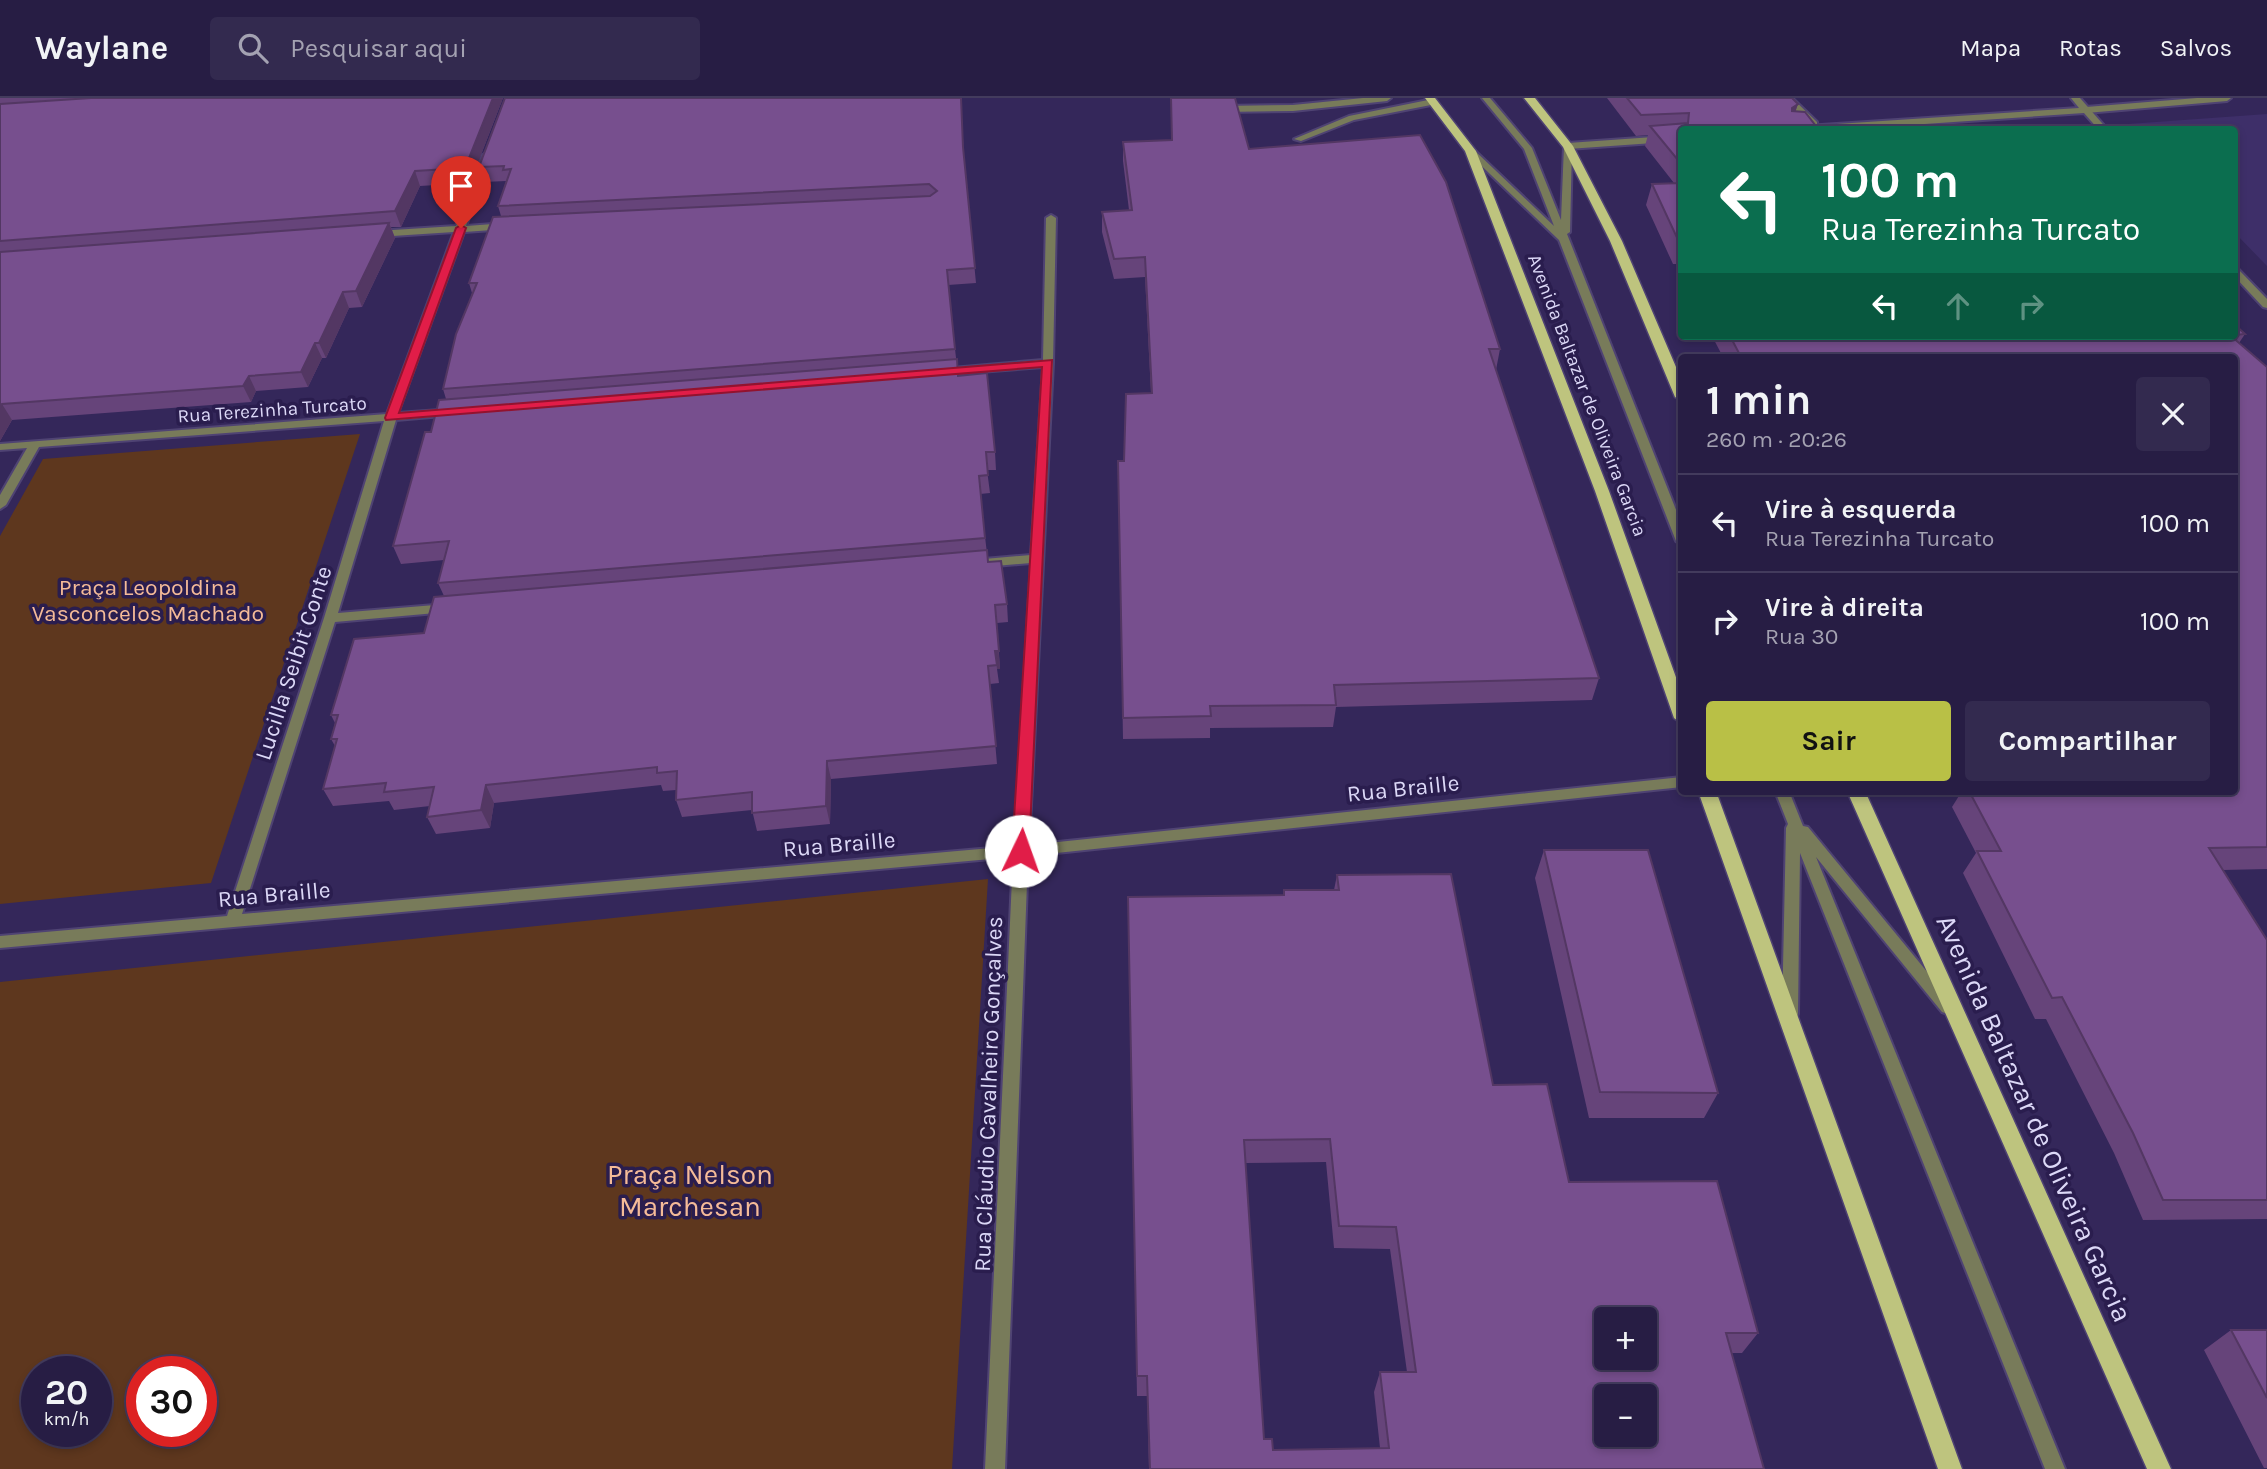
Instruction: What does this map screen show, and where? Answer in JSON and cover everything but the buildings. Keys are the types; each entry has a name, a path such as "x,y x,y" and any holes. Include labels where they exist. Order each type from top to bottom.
{"main road":[{"path":"1529,98 1568,146 1616,241 1678,388"},
{"name":"Avenida Baltazar de Oliveira Garcia","path":"1432,100 1470,151 1602,491 1678,707"},
{"path":"1708,795 1950,1469"},
{"name":"Avenida Baltazar de Oliveira Garcia","path":"1858,795 2159,1469"}],"street":[{"path":"1212,109 1293,108 1387,98"},
{"path":"1486,98 1528,148 1678,531"},
{"path":"1787,98 1815,126"},
{"path":"2075,98 2100,126"},
{"path":"1847,126 2227,98"},
{"path":"1298,139 1352,118 1432,100"},
{"path":"1564,241 1568,146 1678,138"},
{"name":"Lucilla Seibit Conte","path":"233,920 391,418 489,150"},
{"path":"1470,151 1564,241"},
{"name":"Rua Cláudio Cavalheiro Gonçalves","path":"995,1469 1021,851 1048,363 1051,218"},
{"path":"366,235 516,225"},
{"path":"2238,274 2267,305"},
{"path":"925,373 1048,363"},
{"name":"Rua Terezinha Turcato","path":"0,447 473,411"},
{"path":"0,505 35,444"},
{"path":"967,564 1037,558"},
{"path":"330,618 455,608"},
{"name":"Rua Braille","path":"0,942 1021,851 1678,782"},
{"path":"1784,795 2055,1469"},
{"path":"1790,1021 1793,819"},
{"path":"1793,819 1958,1019"}],"shaded area":[{"path":"2267,114 2267,266 2238,236 2238,126 2128,124"}],"green space":[{"name":"Praça Leopoldina Vasconcelos Machado","path":"360,434 211,883 0,904 0,536 43,459"},
{"name":"Praça Nelson Marchesan","path":"988,879 952,1469 0,1469 0,982"}],"route":[{"path":"461,228 391,418 1048,363 1021,851"}]}
